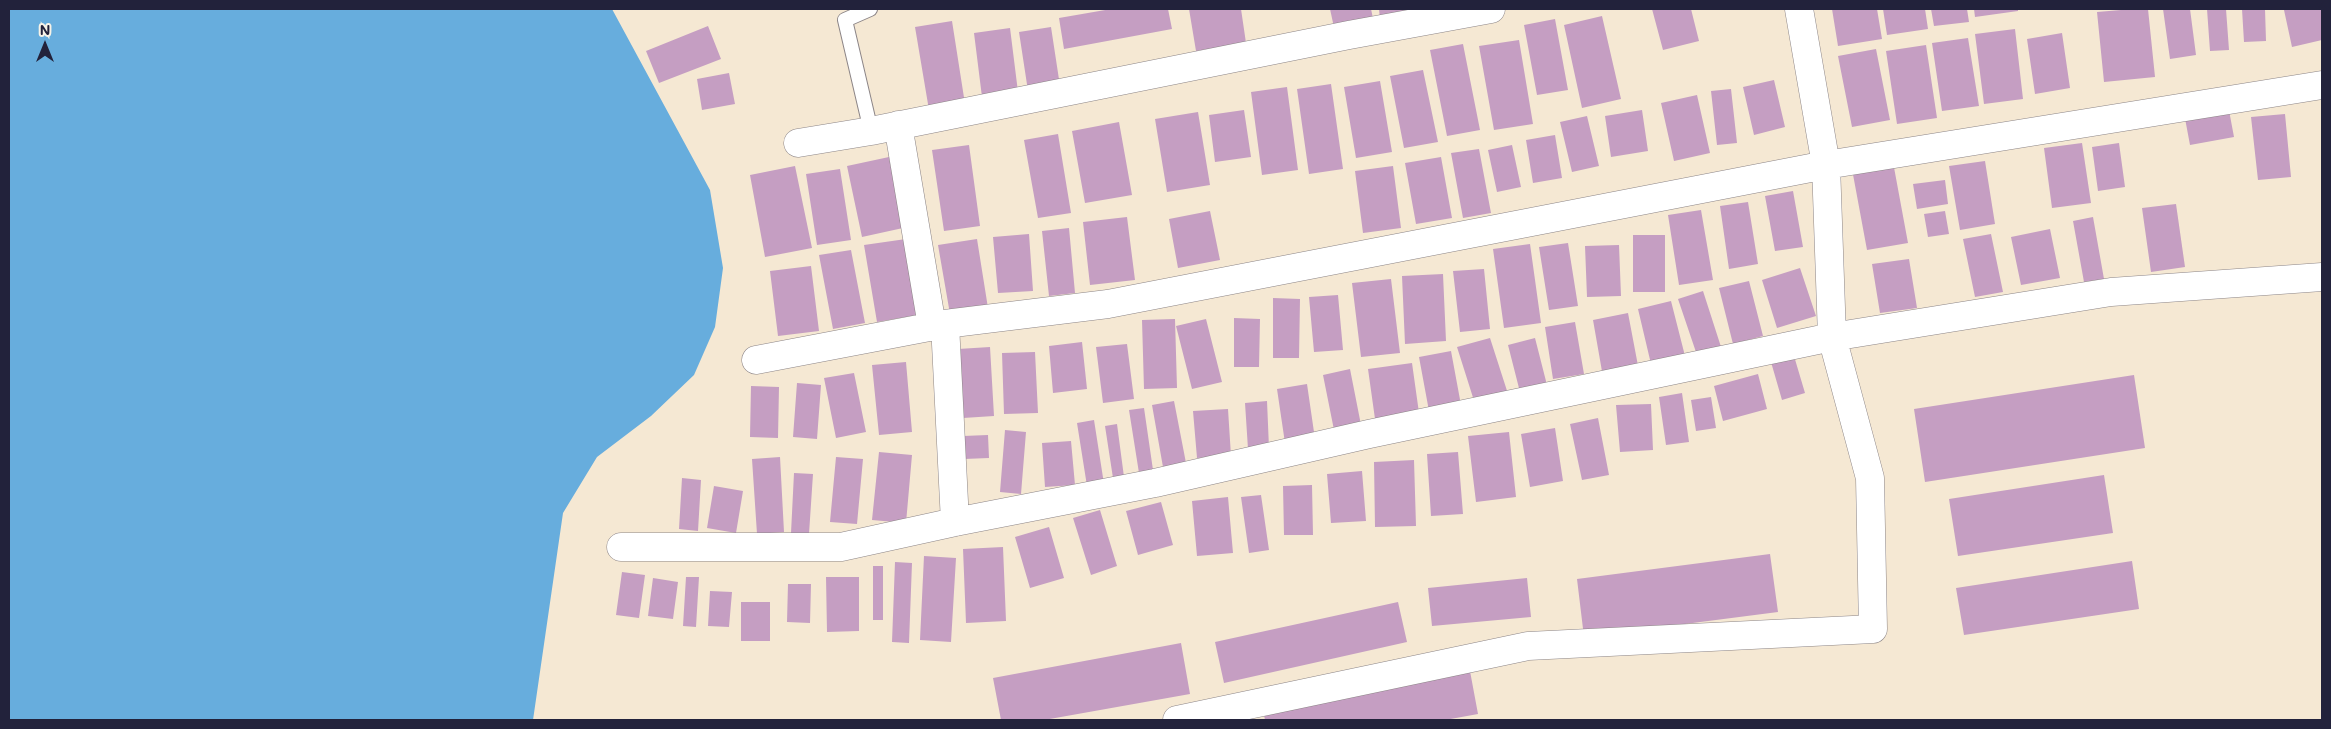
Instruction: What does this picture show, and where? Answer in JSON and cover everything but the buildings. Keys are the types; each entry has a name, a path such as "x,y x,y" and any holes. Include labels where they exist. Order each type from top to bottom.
{"street":[{"path":"798,143 872,131 1340,37 1491,9"},
{"path":"1177,720 1528,646 1873,629 1870,478 1832,337 1826,165 1799,9"},
{"path":"756,360 938,325 1108,304 1826,165 2322,85"},
{"path":"898,125 938,325 955,522"},
{"path":"621,547 841,547 1155,482 1369,434 1832,337 2111,292 2322,277"}],"lane":[{"path":"870,9 845,20 872,131"}],"water":[{"path":"9,9 612,9 710,190 723,268 715,327 694,375 651,416 597,457 563,513 533,720 9,720"}]}
